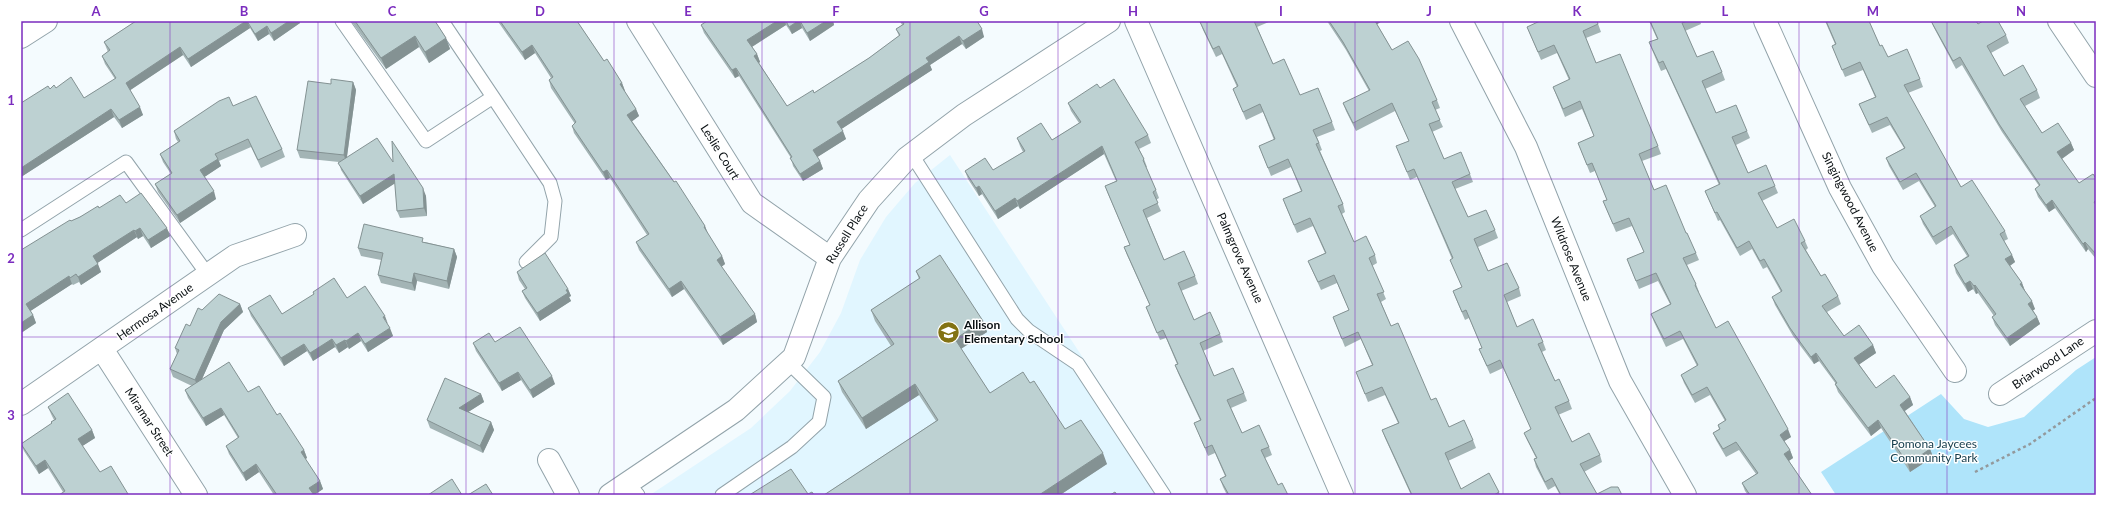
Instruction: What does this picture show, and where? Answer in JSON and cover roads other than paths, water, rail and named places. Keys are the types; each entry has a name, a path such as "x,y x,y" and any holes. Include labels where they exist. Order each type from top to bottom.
{"street":[{"path":"21,37 46,21"},
{"name":"Leslie Court","path":"638,21 752,203 830,258"},
{"name":"Russell Place","path":"625,491 736,410 794,357 830,258 869,200 912,155 964,115 1108,21"},
{"name":"Palmgrove Avenue","path":"1136,21 1342,495"},
{"name":"Wildrose Avenue","path":"1460,21 1526,147 1620,381 1685,495"},
{"name":"Singingwood Avenue","path":"1765,21 1843,194 1883,266 1955,371"},
{"path":"2059,21 2096,76"},
{"name":"Hermosa Avenue","path":"21,404 235,256 295,235"},
{"name":"Briarwood Lane","path":"2000,394 2096,331"},
{"name":"Miramar Street","path":"102,349 196,495"},
{"path":"549,460 568,495"}],"lane":[{"path":"342,21 426,141 493,97"},
{"path":"442,21 550,183 555,201 551,237 526,262"},
{"path":"912,155 1017,319 1029,331 1078,364 1164,495"},
{"path":"21,230 126,162 208,275"},
{"path":"722,495 792,447 819,422 824,397 788,362"}],"place":[{"name":"Allison Elementary School","path":"949,332"}],"park label":[{"name":"Pomona Jaycees Community Park","path":"1934,451"}]}
